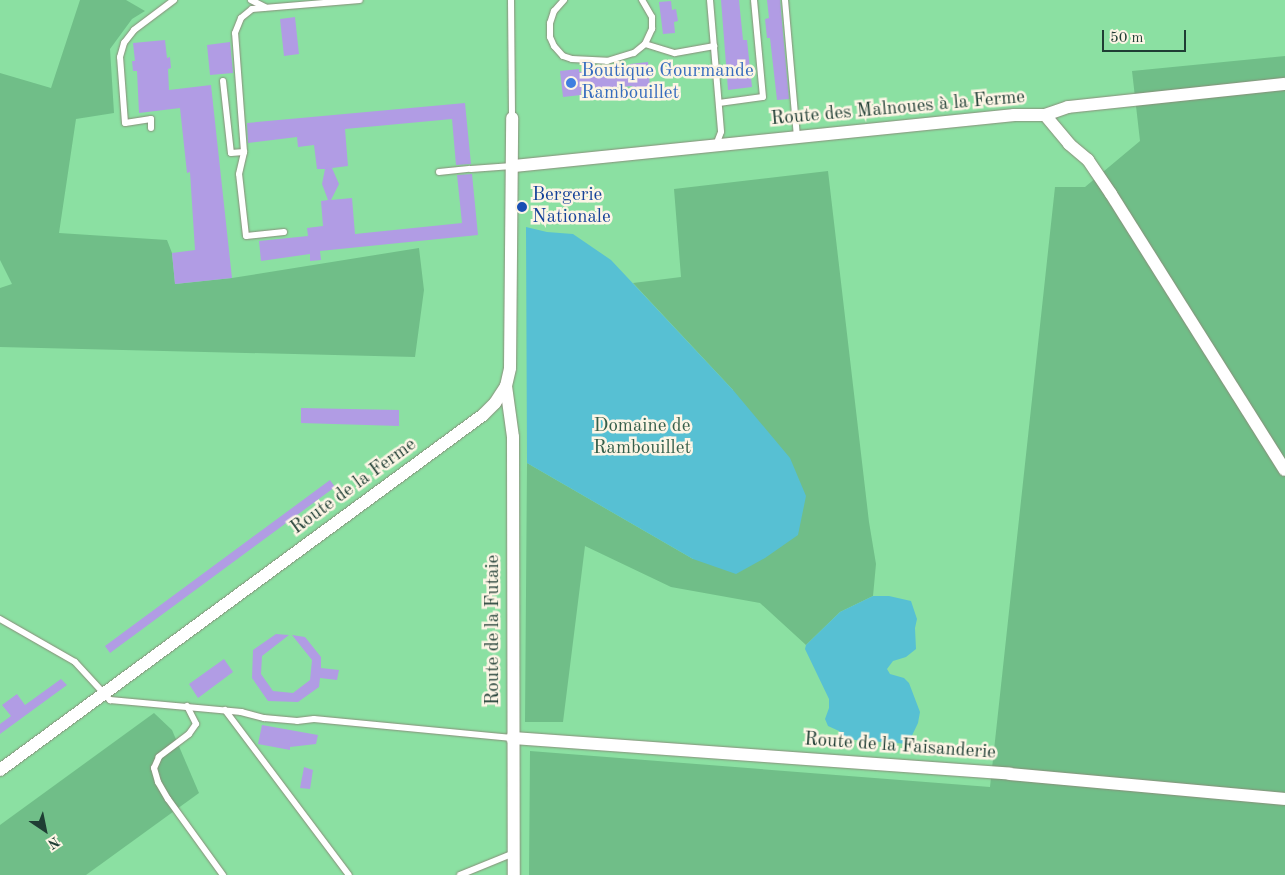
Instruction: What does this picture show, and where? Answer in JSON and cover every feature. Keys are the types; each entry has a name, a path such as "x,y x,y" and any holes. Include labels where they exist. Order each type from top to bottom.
{"street":[{"name":"Route des Malnoues à la Ferme","path":"514,166 1014,115 1045,115 1068,106 1285,84"},
{"path":"1045,115 1069,144 1088,160 1112,194 1285,470"},
{"name":"Route de la Ferme","path":"0,770 483,415 495,403 506,386 510,368 514,166 512,118"},
{"name":"Route de la Futaie","path":"506,386 513,437 512,738 514,875"},
{"name":"Route de la Faisanderie","path":"512,738 1010,774 1285,799"}],"lane":[{"path":"152,128 151,120 125,123 120,56 124,43 134,30 174,0"},
{"path":"251,0 266,8"},
{"path":"265,0 266,8"},
{"path":"284,232 246,236 239,174 244,152 235,33 240,18 252,9 360,0"},
{"path":"511,0 512,118"},
{"path":"564,0 554,10 550,23 550,37 554,46 563,56 580,60 607,61 634,53 645,44 652,29 652,17 642,0"},
{"path":"710,0 721,132 716,145"},
{"path":"719,104 763,97 754,0"},
{"path":"785,0 797,136"},
{"path":"645,44 675,53 714,46"},
{"path":"223,81 231,153 244,152"},
{"path":"439,172 514,166"},
{"path":"0,620 75,662 110,700 225,710 264,718 297,721 314,719 512,738"},
{"path":"187,706 196,724 189,734 159,757 154,768 158,782 168,799 223,875"},
{"path":"225,710 349,875"},
{"path":"460,875 514,853"}],"green space":[{"name":"Domaine de Rambouillet","path":"0,0 1285,0 1285,875 0,875"},
{"path":"80,0 126,0 145,11 132,19 110,49 114,113 76,119 59,233 167,240 172,253 175,284 232,278 419,248 424,290 415,357 0,347 0,288 12,284 0,260 0,73 51,88"},
{"path":"1285,56 1285,875 529,875 530,751 990,787 1055,187 1085,187 1140,141 1132,71"},
{"path":"828,171 869,522 876,564 873,596 840,612 806,645 760,603 671,587 585,546 563,722 525,722 527,463 693,559 733,390 633,283 681,277 674,189"},
{"path":"154,713 172,730 199,793 86,875 0,875 0,825"}],"water":[{"path":"526,227 547,232 573,234 611,260 733,390 790,458 806,496 798,535 765,558 736,574 693,559 527,463"},
{"path":"873,596 889,596 911,601 917,619 915,628 916,649 906,657 893,661 887,669 890,674 904,678 909,683 920,712 918,723 908,744 842,739 839,731 828,726 825,719 829,708 829,699 805,649 806,645 840,612"}],"building":[{"path":"721,0 739,0 743,40 747,40 752,87 728,90"},
{"path":"767,0 780,0 789,99 777,100 770,38 767,38 765,19 769,18"},
{"path":"671,1 672,10 676,9 678,21 674,22 675,33 663,34 659,2"},
{"path":"295,17 299,54 284,56 280,19"},
{"path":"165,40 167,58 170,57 171,68 168,69 169,90 211,85 232,278 175,284 172,253 195,250 190,172 187,173 180,108 139,113 137,71 133,71 132,61 135,61 133,43"},
{"path":"230,42 233,73 210,75 207,45"},
{"path":"648,62 650,87 633,89 632,86 581,91 581,95 563,97 560,71 579,69 579,72 630,67 630,64"},
{"path":"465,103 471,164 456,165 452,119 345,129 348,166 332,168 339,184 331,200 352,198 355,234 462,223 457,175 472,174 478,235 320,251 321,260 310,261 310,254 261,261 259,241 308,236 307,228 323,226 321,201 328,200 322,184 325,169 317,169 314,145 298,147 297,137 248,143 247,123"},
{"path":"301,408 399,410 399,426 301,423"},
{"path":"330,480 335,487 110,653 105,646"},
{"path":"276,634 289,635 262,656 261,674 273,691 293,693 310,680 312,660 292,635 305,637 321,657 321,668 339,670 337,680 320,678 319,687 298,702 268,701 252,678 253,650"},
{"path":"224,659 233,672 198,698 189,684"},
{"path":"61,679 67,685 0,734 0,724 11,716 2,705 17,694 25,705"},
{"path":"262,725 318,735 316,744 290,747 290,750 258,744"},
{"path":"304,767 313,770 310,789 300,788"}],"place":[{"name":"Boutique Gourmande Rambouillet","path":"571,83"},
{"name":"Bergerie Nationale","path":"522,207"}]}
